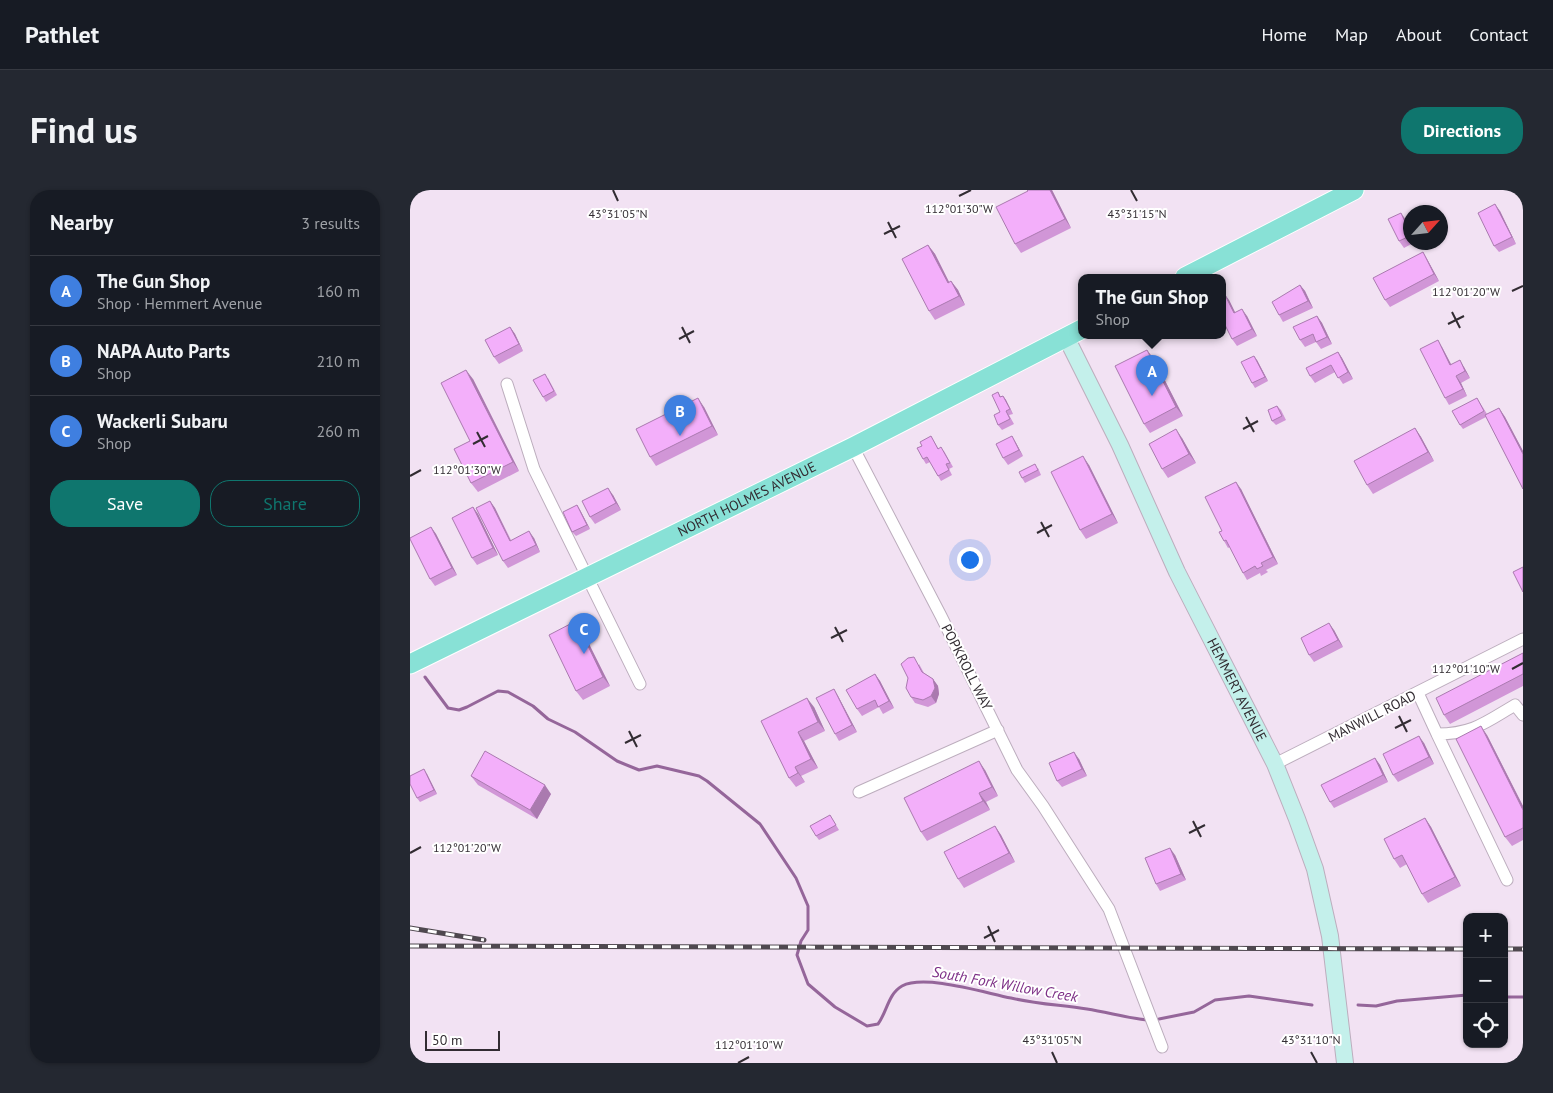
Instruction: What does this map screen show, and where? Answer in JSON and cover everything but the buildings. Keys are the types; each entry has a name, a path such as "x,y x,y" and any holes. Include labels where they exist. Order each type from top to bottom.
{"main road":[{"path":"1191,274 1354,190"},
{"name":"NORTH HOLMES AVENUE","path":"410,664 853,447 1074,333"}],"street":[{"name":"HEMMERT AVENUE","path":"1074,333 1120,445 1177,572 1275,764 1313,862 1330,936 1345,1063"},
{"path":"507,384 534,469 640,684"},
{"name":"POPKROLL WAY","path":"853,447 1018,770 1044,806 1109,909 1162,1046"},
{"name":"MANWILL ROAD","path":"1275,764 1523,639"},
{"path":"1418,693 1507,880"},
{"path":"1437,734 1458,734 1477,728 1516,705 1523,714"},
{"path":"859,792 998,730"}],"waterway":[{"name":"South Fork Willow Creek","path":"425,677 448,708 459,710 498,691 508,692 533,706 548,719 575,732 617,761 639,770 657,766 699,776 707,781 760,824 796,878 808,906 808,930 801,941 797,955 808,984 835,1007 867,1026 878,1024 897,989 912,983 925,982 940,983 1030,1002 1087,1009 1147,1020"},
{"name":"South Fork Willow Creek","path":"1358,1005 1376,1006 1397,1001 1463,995"},
{"name":"South Fork Willow Creek","path":"1159,1019 1194,1012 1215,1000 1249,996 1312,1005"},
{"name":"South Fork Willow Creek","path":"1508,997 1523,997"}],"railway":[{"path":"410,928 484,940"},
{"path":"410,946 1463,949"},
{"path":"1508,949 1523,949"}],"place":[{"name":"The Gun Shop","path":"1152,396"},
{"name":"NAPA Auto Parts","path":"680,436"},
{"name":"Wackerli Subaru","path":"584,654"}]}
